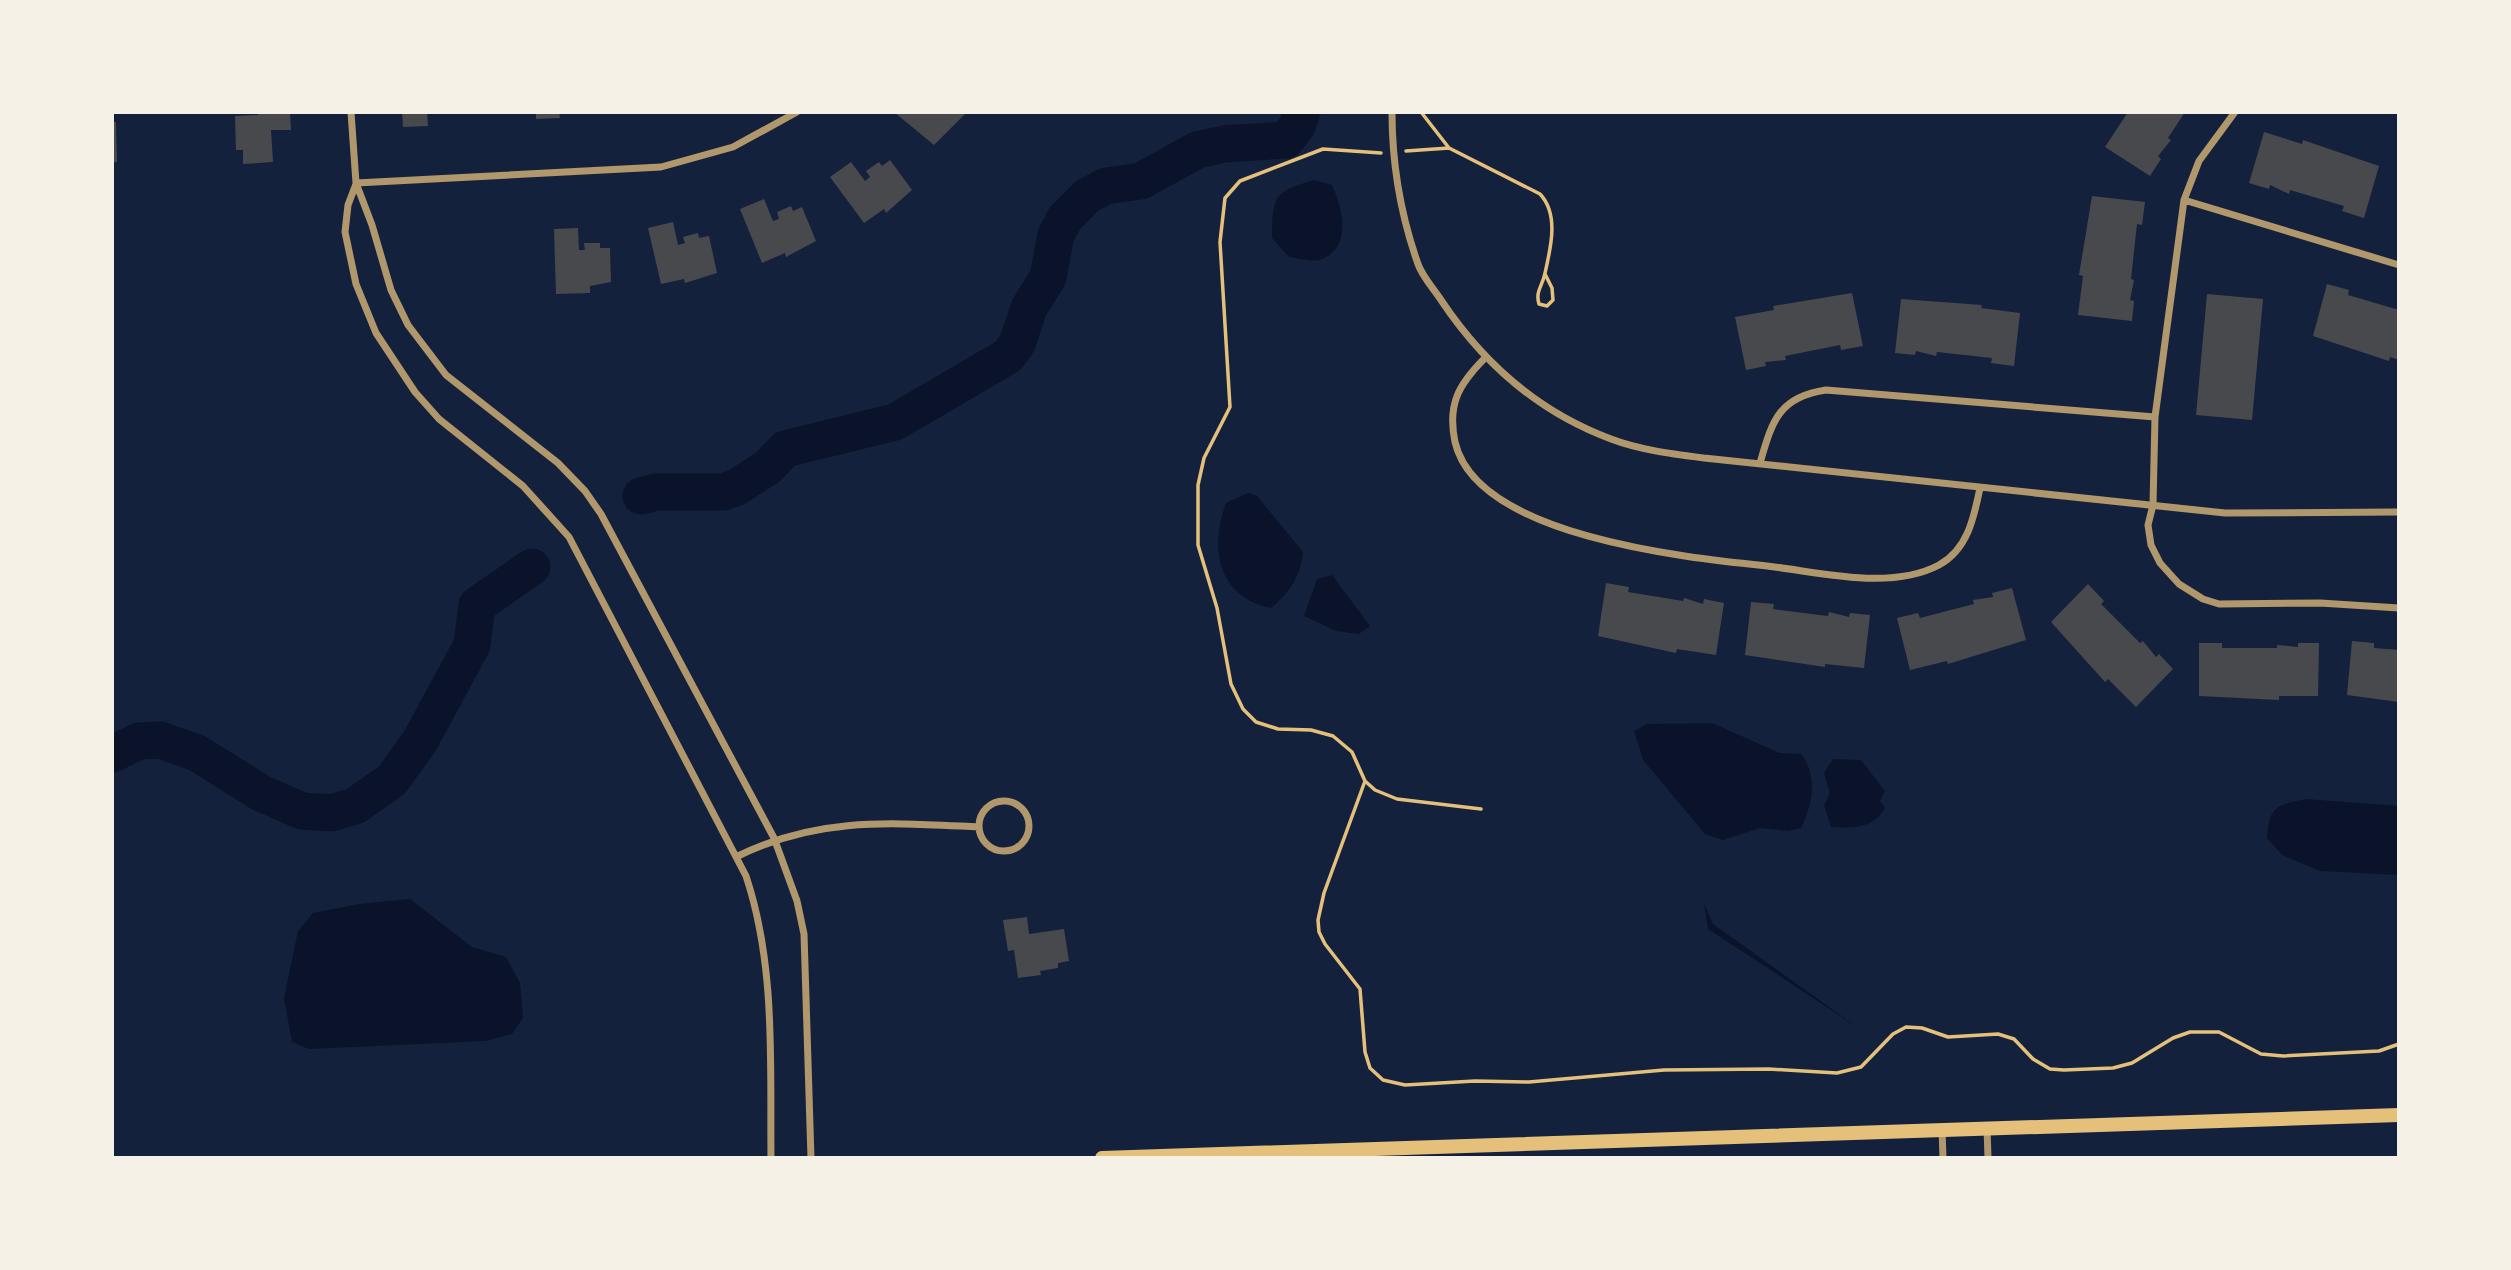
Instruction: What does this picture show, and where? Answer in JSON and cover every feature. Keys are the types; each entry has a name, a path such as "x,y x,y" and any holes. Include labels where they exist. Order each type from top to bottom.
{"main road":[{"path":"1102,1158 1310,1154 1942,1128 2399,1115"}],"street":[{"path":"351,112 356,183 372,225 391,290 408,325 446,375 558,463 585,491 652,606 774,838 797,901 804,934 811,1158"},
{"path":"356,183 662,167 733,147 797,112"},
{"path":"1392,112 1392,152 1418,266 1463,333 1485,358 1544,407 1613,440 1656,452 2225,513 2399,512"},
{"path":"2235,112 2199,160 2184,200 2155,417 2153,505 2148,526 2151,545 2160,563 2179,584 2203,599 2219,604 2320,603 2399,607"},
{"path":"356,183 348,205 345,232 356,284 376,334 408,383 439,419 523,486 569,537 738,856 755,903 766,955 771,1158"},
{"path":"2184,200 2399,265"},
{"path":"1485,358 1458,388 1452,412 1457,448 1469,469 1479,481 1508,502 1572,532 1616,545 1681,558 1895,578 1919,574 1942,563 1963,542 1973,522 1980,488"},
{"path":"1760,463 1778,414 1794,399 1826,390 2155,417"},
{"path":"1003,801 1018,805 1029,825 1023,841 1009,850 993,848 981,836 979,827 988,807 1003,801"},
{"path":"738,856 774,838 878,823 979,827"},
{"path":"1987,1127 1988,1158"},
{"path":"1942,1128 1943,1158"}],"path":[{"path":"1421,112 1449,148 1540,194 1549,203 1553,214 1545,274 1537,296 1539,304 1547,306 1553,300 1552,288 1545,274"},
{"path":"1449,148 1392,152 1323,149 1240,181 1225,198 1220,242 1230,407 1204,458 1198,485 1198,545 1217,608 1231,684 1243,709 1256,722 1278,729 1311,730 1333,736 1352,752 1365,780 1375,790 1397,799 1481,808"},
{"path":"1365,780 1324,893 1318,920 1319,932 1325,944 1360,989 1365,1052 1370,1068 1383,1080 1405,1085 1539,1081 1664,1070 1769,1069 1837,1073 1861,1067 1894,1034 1906,1027 1922,1028 1948,1037 1998,1034 2014,1040 2033,1059 2050,1069 2064,1070 2113,1068 2132,1063 2173,1038 2190,1032 2218,1032 2261,1054 2283,1056 2379,1051 2399,1044"}],"water":[{"path":"1314,180 1332,185 1341,215 1341,236 1332,253 1322,259 1289,257 1272,238 1275,204 1290,188"},
{"path":"1248,493 1257,496 1303,552 1293,583 1271,608 1253,602 1239,593 1222,569 1219,554 1218,537 1226,503"},
{"path":"1332,575 1370,626 1359,634 1336,631 1304,616 1317,579"},
{"path":"1712,723 1780,753 1801,754 1810,771 1812,790 1801,828 1789,831 1760,828 1723,840 1705,834 1643,760 1634,731 1647,724"},
{"path":"1833,759 1861,760 1885,791 1880,801 1885,808 1875,820 1862,826 1831,827 1824,805 1830,793 1824,773"},
{"path":"2306,799 2399,806 2399,875 2320,871 2282,855 2267,838 2270,819 2281,806"},
{"path":"410,899 472,947 506,957 520,983 523,1018 512,1034 486,1041 309,1049 292,1042 284,998 298,931 313,913 359,904"},
{"path":"1704,904 1713,924 1860,1029 1708,929"}],"building":[{"path":"258,112 290,112 291,130 271,130 273,162 243,164 243,150 236,150 235,116 258,115"},
{"path":"402,112 427,112 428,126 403,127"},
{"path":"536,112 559,112 560,118 536,119"},
{"path":"894,112 967,112 934,145"},
{"path":"2128,112 2185,112 2168,138 2171,140 2158,156 2161,159 2150,176 2105,147"},
{"path":"112,122 116,122 117,162 112,162"},
{"path":"2264,132 2302,144 2303,140 2379,166 2364,218 2342,211 2344,206 2290,190 2289,194 2270,185 2269,189 2249,183"},
{"path":"890,160 912,190 886,213 884,209 864,223 830,177 851,162 865,181 870,177 866,171 879,162 882,166"},
{"path":"2092,196 2145,202 2142,225 2137,224 2131,279 2134,280 2130,300 2134,301 2132,321 2078,315 2083,276 2079,275"},
{"path":"764,199 773,221 779,219 777,212 791,206 793,211 802,207 816,241 786,257 785,253 762,263 740,209"},
{"path":"673,222 678,245 685,243 683,237 698,233 699,238 709,236 717,273 685,283 684,279 661,284 648,228"},
{"path":"578,228 579,250 585,250 584,243 600,243 600,248 610,248 611,282 590,286 590,293 556,294 554,229"},
{"path":"2327,284 2349,290 2348,295 2399,310 2399,360 2390,357 2389,361 2313,336"},
{"path":"1852,293 1863,346 1841,350 1840,345 1785,356 1786,360 1765,362 1766,366 1746,370 1735,317 1774,310 1773,306"},
{"path":"2207,294 2263,299 2252,420 2196,415"},
{"path":"1901,299 1982,305 1981,308 2020,313 2014,366 1991,363 1992,358 1937,352 1936,356 1916,351 1915,355 1895,353"},
{"path":"1606,583 1629,587 1628,592 1683,601 1684,598 1703,604 1704,599 1724,603 1716,655 1677,649 1676,653 1598,636"},
{"path":"2088,584 2104,601 2101,604 2140,643 2143,641 2156,657 2159,654 2173,669 2136,707 2108,679 2105,682 2051,622"},
{"path":"2012,588 2026,640 1948,664 1947,661 1910,670 1897,618 1918,613 1920,618 1974,604 1973,600 1993,597 1992,593"},
{"path":"1751,602 1774,604 1773,609 1828,616 1829,612 1849,617 1850,613 1870,615 1864,668 1825,664 1825,667 1745,655"},
{"path":"2352,641 2374,643 2374,648 2399,650 2399,702 2347,695"},
{"path":"2199,643 2222,643 2222,648 2277,648 2277,645 2298,647 2298,643 2319,643 2318,696 2279,696 2279,700 2199,696"},
{"path":"1027,917 1029,934 1064,929 1069,961 1058,963 1058,968 1040,971 1041,975 1018,978 1014,950 1008,951 1003,920"}],"waterway":[{"path":"641,496 656,492 723,492 737,487 768,467 785,449 895,422 1008,356 1017,344 1029,308 1048,277 1056,235 1065,218 1087,196 1106,186 1141,181 1197,150 1224,144 1286,140 1297,126 1302,112"},
{"path":"112,754 139,741 160,740 197,753 261,793 302,811 331,813 355,806 392,780 420,741 472,645 477,605 532,567"}]}
